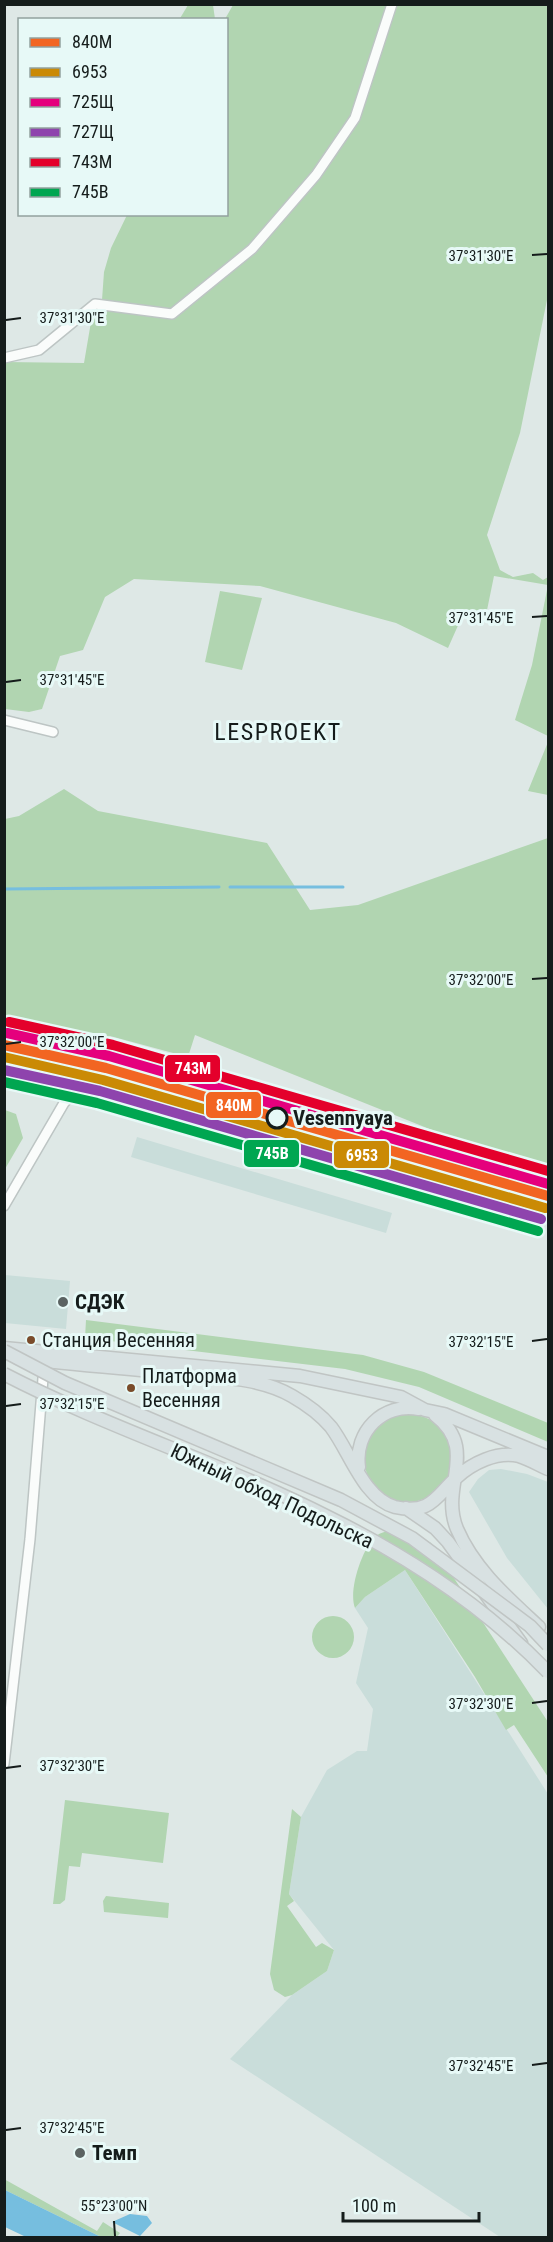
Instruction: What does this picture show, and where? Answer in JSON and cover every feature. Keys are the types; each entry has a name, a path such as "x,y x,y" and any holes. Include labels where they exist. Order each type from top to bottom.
{"main road":[{"path":"4,1349 262,1384 291,1395 314,1410 330,1426 360,1471 364,1483 382,1501 406,1508 418,1508 439,1498 454,1479 487,1459 519,1456 549,1469"},
{"name":"Южный обход Подольска","path":"4,1349 65,1383 341,1500 412,1538 530,1626 549,1645"},
{"path":"4,1357 45,1356 300,1376 383,1392 425,1410 445,1423 454,1438 459,1456 454,1479 452,1513 457,1529 469,1552 492,1582 549,1637"},
{"name":"Южный обход Подольска","path":"4,1374 64,1404 328,1517 399,1556 504,1631 549,1672"},
{"path":"360,1471 360,1444 374,1421 398,1408 444,1414 549,1457"},
{"path":"406,1508 435,1528 475,1577 549,1681"}],"street":[{"path":"4,358 39,350 95,304 172,314 252,249 316,175 355,118 392,4"},
{"path":"4,720 53,732"},
{"path":"4,1206 64,1103 71,1095 96,1091"},
{"path":"4,1764 30,1539 45,1356"}],"shaded area":[{"path":"137,1137 392,1213 386,1233 131,1157"},
{"path":"5,1275 70,1281 66,1329 5,1323"},
{"path":"501,1469 527,1474 548,1482 548,1609 507,1558 469,1492 478,1479 489,1470"},
{"path":"405,1570 548,1794 548,2237 500,2237 230,2059 292,1995 327,1971 334,1950 289,1894 301,1817 327,1770 357,1751 367,1751 373,1709 356,1683 368,1628 355,1608 365,1597"}],"green space":[{"path":"188,5 213,5 215,18 180,18"},
{"path":"233,5 548,5 548,295 520,433 487,535 500,570 513,577 533,573 543,580 548,577 548,585 494,576 486,615 464,612 448,648 396,623 260,586 134,579 105,597 83,650 60,656 42,709 29,712 5,709 5,362 84,363 92,316 102,300 104,272 111,248 127,216 228,216 228,18 226,18"},
{"path":"548,585 548,736 515,720 532,665"},
{"path":"220,591 262,598 242,670 205,662"},
{"path":"548,742 548,795 528,791"},
{"path":"64,789 98,811 267,843 310,910 358,905 548,838 548,1166 447,1136 195,1035 188,1057 110,1036 61,1042 5,1029 5,819 19,816"},
{"path":"5,1110 16,1114 23,1138 5,1169"},
{"path":"86,1320 363,1355 424,1372 548,1423 548,1442 419,1387 345,1369 85,1338"},
{"path":"408,1414 425,1418 439,1427 448,1441 452,1458 448,1475 439,1489 425,1498 408,1502 391,1498 377,1489 368,1475 364,1458 368,1441 377,1427 391,1418"},
{"path":"409,1530 431,1543 548,1722 548,1777 514,1725 506,1730 475,1677 405,1570 365,1597 355,1608 353,1591 355,1581 361,1560 371,1542 384,1532"},
{"path":"333,1616 348,1622 354,1637 348,1652 333,1658 318,1652 312,1637 318,1622"},
{"path":"65,1800 169,1813 163,1863 82,1853 80,1867 69,1866 65,1900 60,1904 53,1904"},
{"path":"292,1809 301,1817 289,1894 294,1901 287,1906 316,1947 322,1943 334,1950 327,1971 292,1995 285,1997 274,1990 270,1974"},
{"path":"106,1896 169,1903 168,1918 104,1912 103,1901"},
{"path":"4,2179 97,2231 103,2222 120,2233 117,2237 101,2237 5,2190"}],"water":[{"path":"5,2190 101,2237 26,2237 5,2227"},
{"path":"130,2214 147,2216 152,2223 140,2236 112,2222"}],"waterway":[{"path":"4,889 219,887"},
{"path":"230,887 343,887"}],"transit line":[{"name":"743М","path":"9,1022 113,1045 548,1171"},
{"name":"725Щ","path":"7,1033 109,1056 548,1184"},
{"name":"840М","path":"4,1045 106,1068 548,1196"},
{"name":"6953","path":"4,1057 103,1080 545,1208"},
{"name":"727Щ","path":"4,1070 100,1091 541,1219"},
{"name":"745В","path":"4,1082 97,1103 538,1231"}],"place":[{"name":"Vesennyaya","path":"277,1118"},
{"name":"СДЭК","path":"63,1302"},
{"name":"Станция Весенняя","path":"31,1340"},
{"name":"Платформа Весенняя","path":"131,1388"},
{"name":"Темп","path":"80,2153"}],"district":[{"name":"LESPROEKT","path":"278,732"}]}
